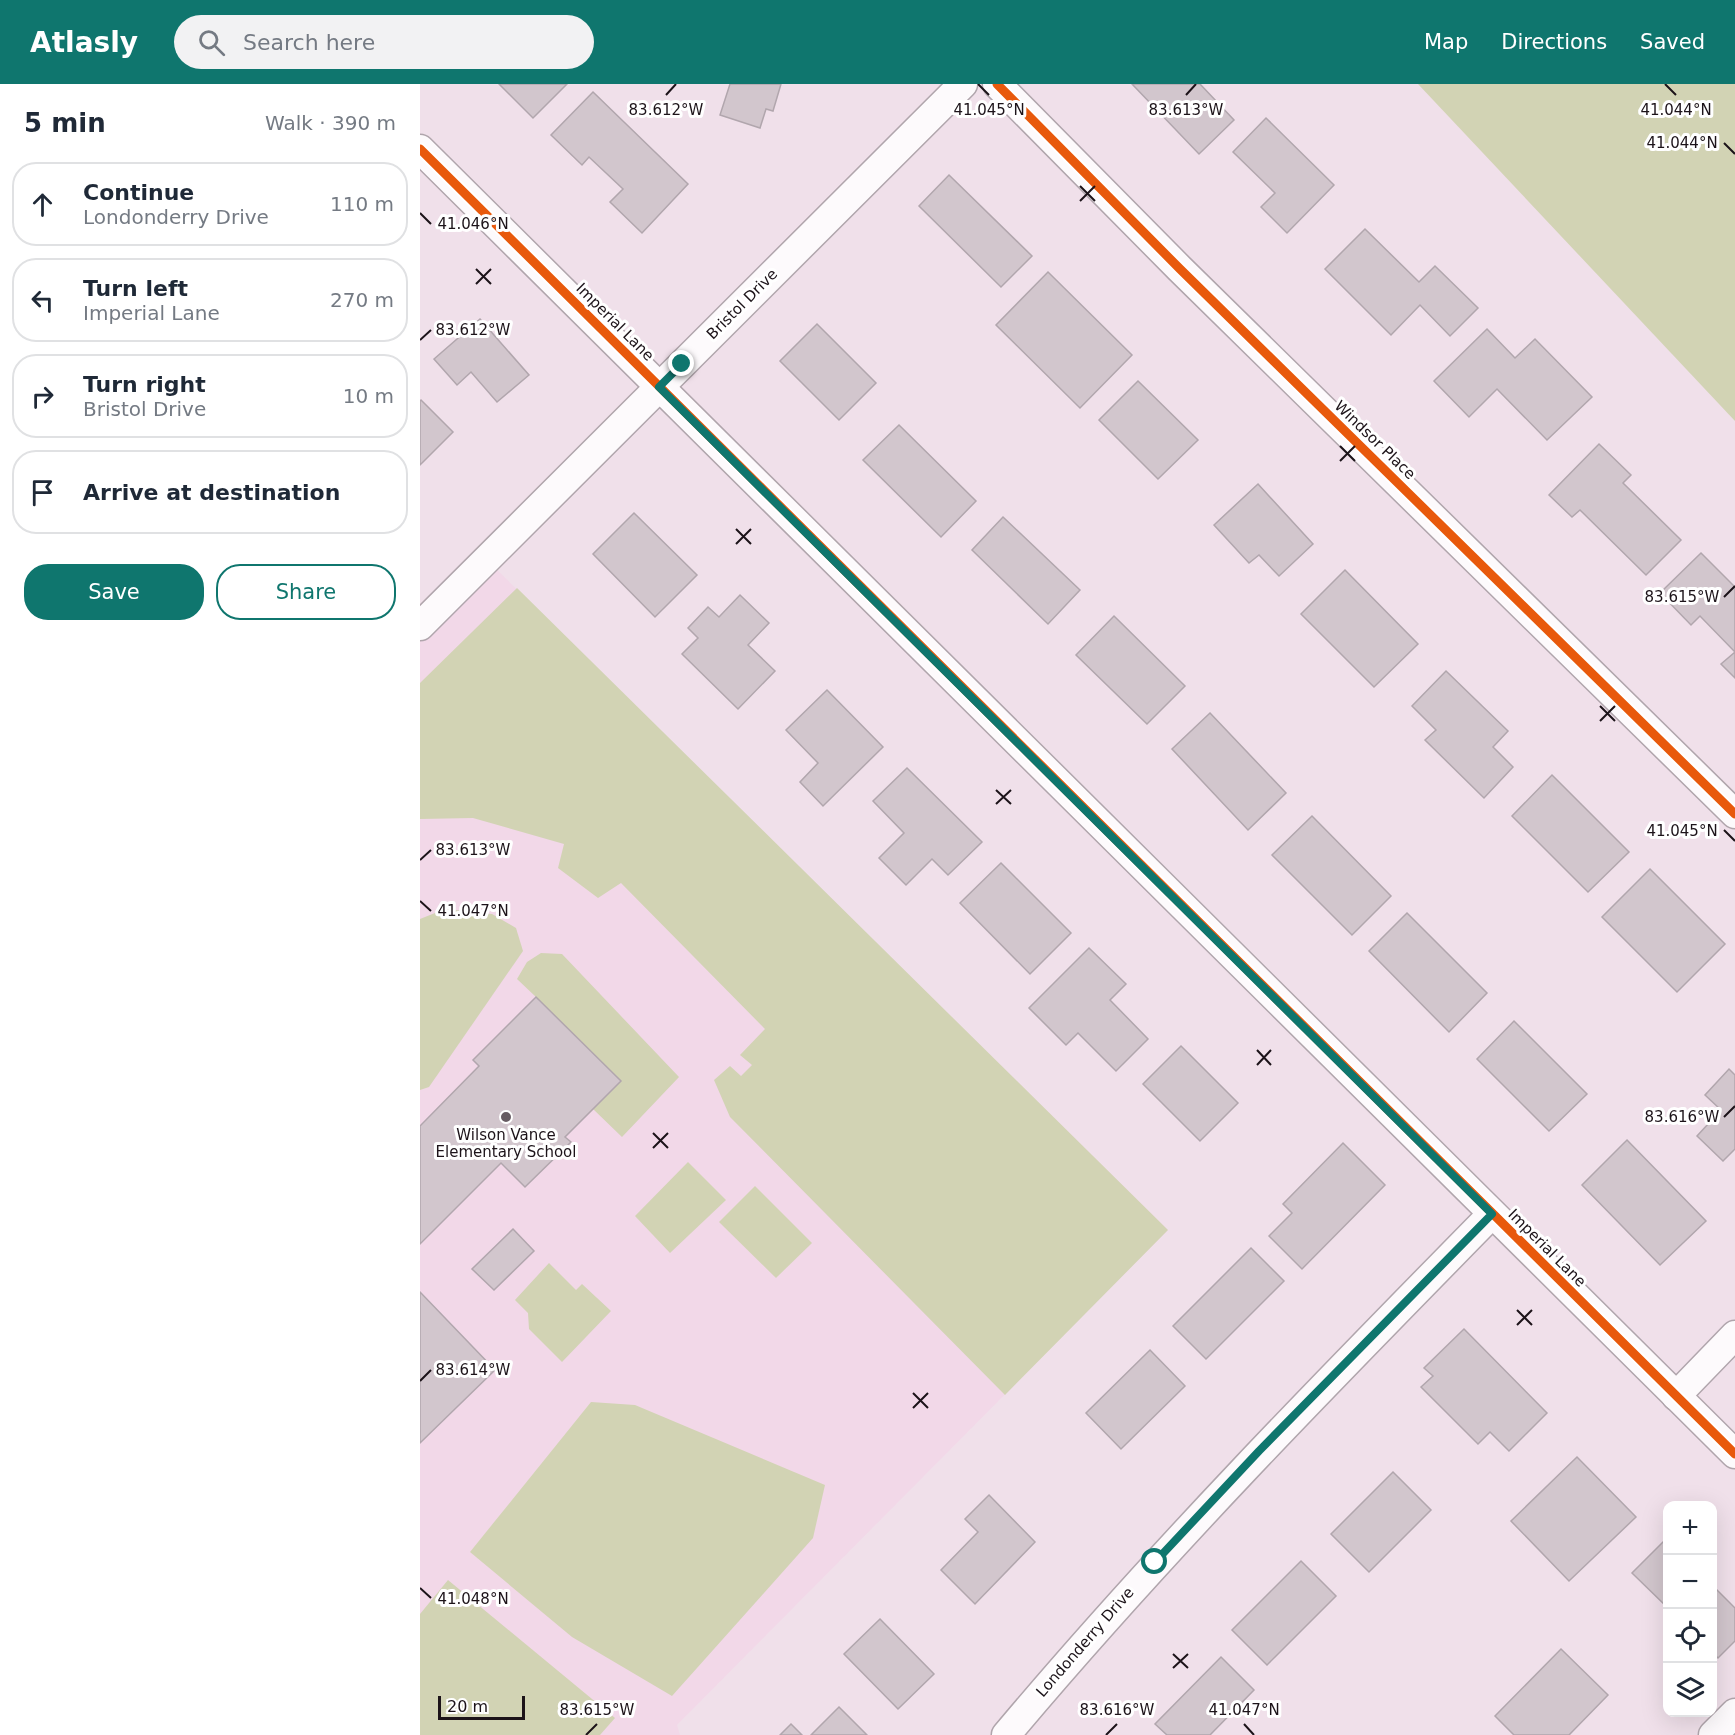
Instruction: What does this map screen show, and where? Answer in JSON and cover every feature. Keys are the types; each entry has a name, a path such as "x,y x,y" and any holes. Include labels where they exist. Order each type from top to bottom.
{"street":[{"name":"Bristol Drive","path":"420,626 963,84"},
{"name":"Windsor Place","path":"997,84 1180,269 1735,814"},
{"name":"Imperial Lane","path":"420,149 1735,1454"},
{"name":"Londonderry Drive","path":"1006,1735 1155,1562 1259,1451 1492,1214"},
{"path":"1676,1396 1735,1335"},
{"path":"1713,1735 1735,1713"}],"shaded area":[{"path":"486,559 1168,1230 677,1725 680,1735 420,1735 420,626"}],"green space":[{"path":"1418,84 1735,84 1735,421"},
{"path":"517,588 1168,1230 1005,1395 730,1117 714,1080 730,1066 741,1076 752,1065 740,1055 765,1029 621,883 598,898 558,868 564,844 473,818 420,819 420,683"},
{"path":"445,909 492,914 516,928 523,951 429,1087 420,1090 420,919"},
{"path":"541,953 562,954 679,1077 622,1137 593,1109 536,997 517,979 527,962"},
{"path":"688,1162 726,1200 670,1253 635,1216"},
{"path":"755,1186 812,1243 776,1278 719,1222"},
{"path":"549,1263 576,1290 582,1284 611,1311 562,1362 529,1329 528,1313 515,1300"},
{"path":"591,1402 635,1405 825,1485 813,1538 672,1696 572,1637 470,1552"},
{"path":"448,1580 615,1718 600,1735 420,1735 420,1614"}],"building":[{"path":"499,84 567,84 533,118"},
{"path":"730,84 781,84 773,111 766,109 760,128 720,115"},
{"path":"1132,84 1200,84 1234,120 1199,154"},
{"path":"593,92 688,184 642,233 610,202 623,189 589,157 582,165 551,135"},
{"path":"1266,118 1334,185 1287,233 1261,207 1275,193 1233,152"},
{"path":"949,175 1032,256 1001,287 919,206"},
{"path":"1365,229 1419,282 1435,266 1478,308 1450,336 1420,305 1391,335 1325,269"},
{"path":"1048,272 1132,355 1080,408 996,325"},
{"path":"480,319 529,375 497,402 471,372 457,385 434,359"},
{"path":"817,324 876,383 839,420 780,361"},
{"path":"1487,329 1515,358 1535,339 1592,397 1547,440 1497,389 1469,417 1434,381"},
{"path":"1138,381 1198,440 1158,479 1099,420"},
{"path":"420,401 453,432 420,465"},
{"path":"899,425 976,501 941,537 863,460"},
{"path":"1599,444 1631,475 1623,483 1681,540 1646,575 1580,510 1572,517 1549,495"},
{"path":"1258,484 1313,544 1279,576 1259,555 1249,563 1214,525"},
{"path":"634,513 697,575 655,617 593,554"},
{"path":"1003,517 1080,590 1048,624 972,550"},
{"path":"1701,553 1735,587 1735,652 1700,616 1691,625 1660,593"},
{"path":"1345,570 1418,644 1374,687 1301,614"},
{"path":"740,595 769,623 748,645 775,671 738,709 682,654 698,638 688,628 708,607 719,617"},
{"path":"1114,616 1185,686 1147,724 1076,655"},
{"path":"1735,652 1735,678 1721,664"},
{"path":"1446,671 1508,731 1493,747 1513,767 1484,798 1425,740 1436,730 1412,706"},
{"path":"827,690 883,747 823,806 800,782 818,763 786,730"},
{"path":"1210,713 1286,793 1248,830 1172,749"},
{"path":"907,768 982,842 948,875 932,859 906,885 879,858 904,833 873,801"},
{"path":"1552,775 1629,852 1588,892 1512,816"},
{"path":"1312,816 1391,896 1352,935 1272,855"},
{"path":"1001,863 1071,933 1030,974 960,903"},
{"path":"1650,869 1725,944 1677,992 1602,917"},
{"path":"1407,913 1487,993 1449,1032 1369,951"},
{"path":"1089,948 1126,984 1110,1000 1148,1039 1116,1071 1078,1033 1066,1045 1029,1008"},
{"name":"Wilson Vance Elementary School","path":"536,997 621,1081 565,1137 571,1142 525,1187 501,1163 420,1244 420,1126 479,1066 473,1060"},
{"path":"1514,1021 1587,1094 1549,1131 1477,1059"},
{"path":"1181,1046 1238,1103 1200,1141 1143,1084"},
{"path":"1729,1069 1735,1075 1735,1149 1723,1161 1697,1136 1721,1110 1705,1095"},
{"path":"1627,1140 1706,1221 1660,1265 1582,1185"},
{"path":"1343,1143 1385,1185 1302,1269 1269,1236 1292,1213 1283,1204"},
{"path":"513,1229 534,1251 494,1290 472,1269"},
{"path":"1251,1248 1284,1281 1206,1359 1173,1326"},
{"path":"420,1292 495,1370 420,1443"},
{"path":"1464,1329 1547,1413 1509,1451 1490,1432 1478,1444 1421,1387 1433,1376 1424,1368"},
{"path":"1150,1350 1185,1386 1121,1449 1086,1413"},
{"path":"1577,1457 1636,1517 1569,1581 1511,1521"},
{"path":"1393,1472 1431,1510 1369,1572 1331,1534"},
{"path":"989,1495 1035,1542 975,1604 941,1570 978,1532 965,1519"},
{"path":"1663,1542 1663,1603 1632,1573"},
{"path":"1301,1561 1336,1596 1267,1665 1232,1630"},
{"path":"1717,1590 1735,1608 1735,1641 1718,1658"},
{"path":"880,1619 934,1674 898,1709 844,1654"},
{"path":"1561,1649 1608,1695 1569,1735 1514,1735 1495,1716"},
{"path":"1221,1657 1254,1690 1210,1735 1167,1735 1155,1724"},
{"path":"839,1707 867,1735 811,1735"},
{"path":"791,1724 802,1735 780,1735"}],"cycle path":[{"path":"997,84 1180,269 1735,814"},
{"path":"420,149 1735,1454"}],"place":[{"name":"Wilson Vance Elementary School","path":"506,1117"}],"route":[{"path":"682,364 659,387 1492,1214 1259,1451 1155,1562"}]}
